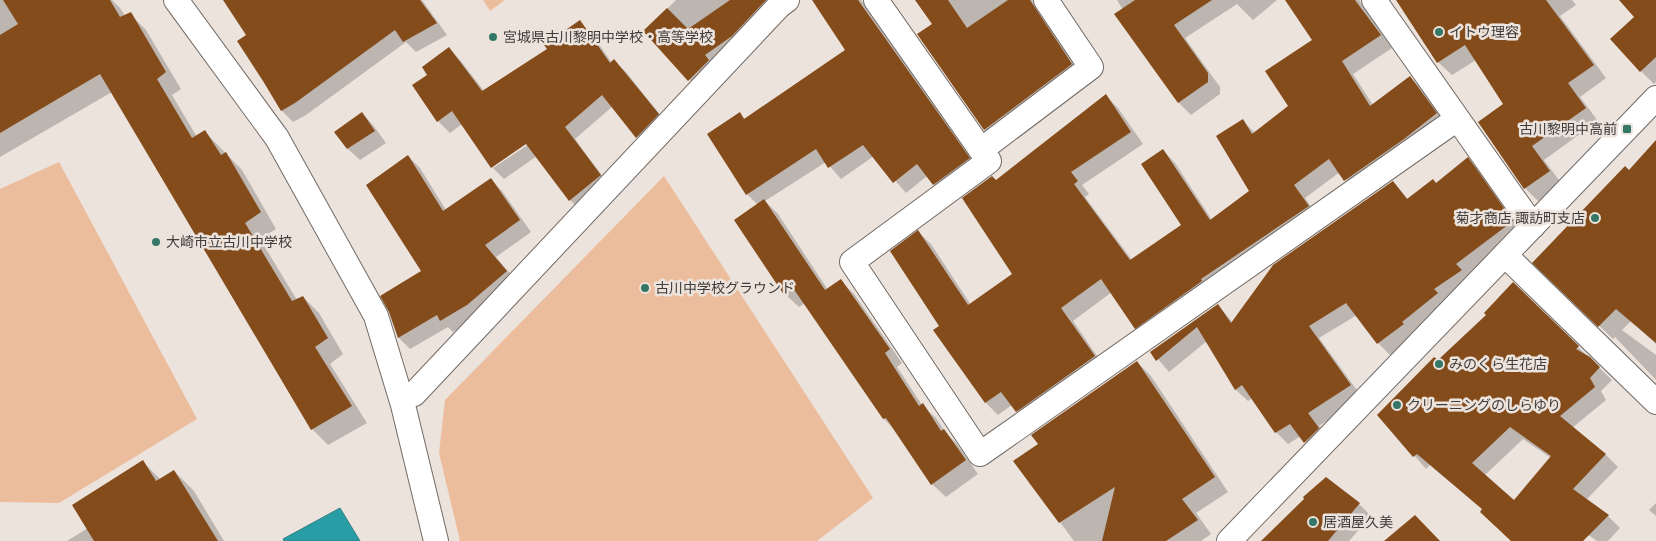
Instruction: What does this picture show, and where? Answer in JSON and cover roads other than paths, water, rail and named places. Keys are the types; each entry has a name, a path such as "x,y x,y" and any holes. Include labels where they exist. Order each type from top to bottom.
{"street":[{"path":"176,0 277,138 376,316 403,406 436,541"},
{"path":"414,394 779,6 787,0"},
{"path":"876,0 989,161 852,262 980,454 1458,119"},
{"path":"981,150 1091,67 1046,0"},
{"path":"1374,0 1533,226"},
{"path":"1229,541 1656,98"},
{"path":"1505,255 1656,402"}],"water":[{"path":"340,508 360,541 284,541 283,539"}],"place":[{"name":"イトウ理容","path":"1439,32"},
{"name":"宮城県古川黎明中学校・高等学校","path":"493,37"},
{"name":"古川黎明中高前","path":"1627,129"},
{"name":"菊才商店 諏訪町支店","path":"1595,218"},
{"name":"大崎市立古川中学校","path":"156,242"},
{"name":"古川中学校グラウンド","path":"645,288"},
{"name":"みのくら生花店","path":"1439,364"},
{"name":"クリーニングのしらゆり","path":"1397,405"},
{"name":"居酒屋久美","path":"1313,522"}]}
